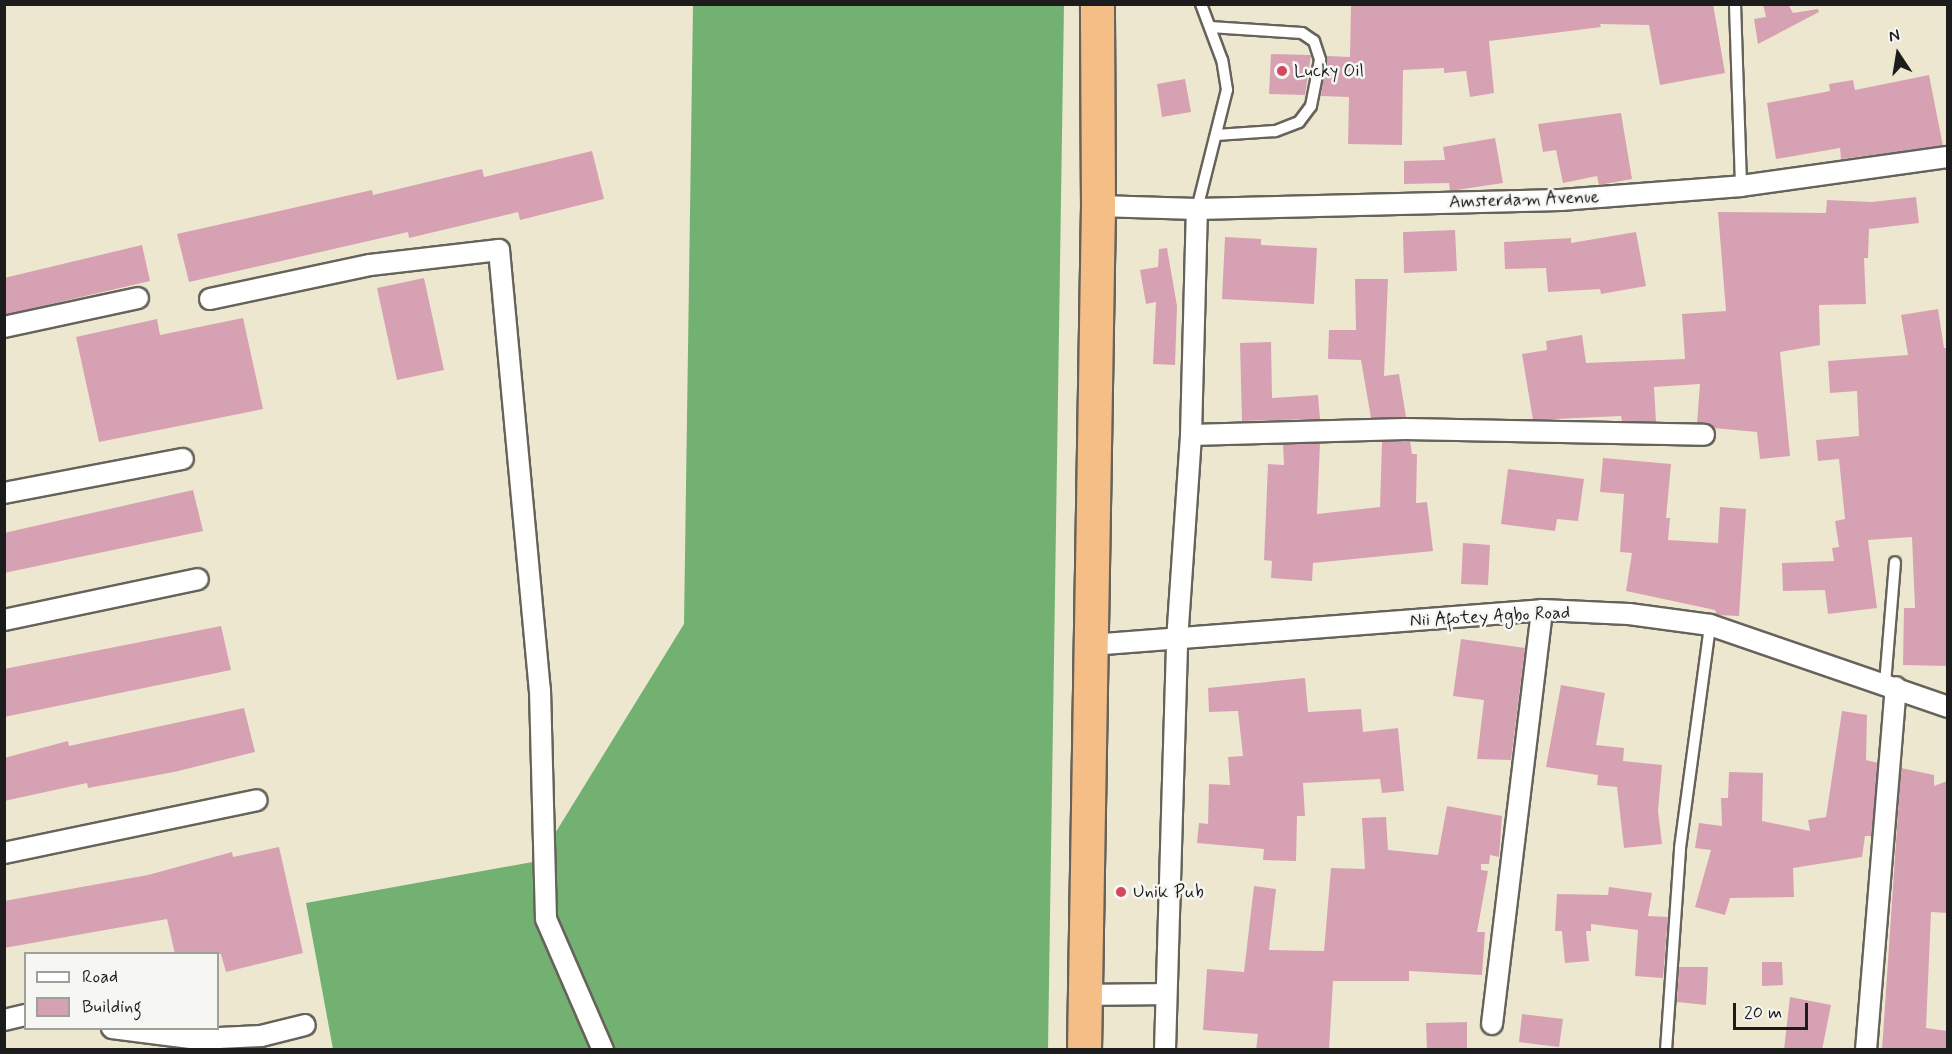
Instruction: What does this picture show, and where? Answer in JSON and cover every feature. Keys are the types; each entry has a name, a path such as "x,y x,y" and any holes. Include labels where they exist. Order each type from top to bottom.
{"highway":[{"path":"1084,1050 1098,206 1097,4"}],"street":[{"name":"Amsterdam Avenue","path":"1098,206 1197,209 1561,200 1741,186 1947,158"},
{"path":"1165,1050 1177,641 1191,435 1197,209"},
{"path":"210,299 370,265 499,250 540,690 546,919 603,1050"},
{"path":"4,327 138,298"},
{"path":"1191,435 1405,429 1704,435"},
{"path":"4,493 183,459"},
{"path":"4,620 198,579"},
{"path":"1492,1024 1542,610"},
{"name":"Nii Afotey Agbo Road","path":"1091,645 1177,641 1542,610 1629,614 1710,625 1891,685 1947,707"},
{"path":"1866,1050 1891,685"},
{"path":"4,853 257,800"},
{"path":"1085,995 1165,994"},
{"path":"4,1020 24,1015"},
{"path":"120,1030 198,1040 261,1036 305,1025"}],"lane":[{"path":"1197,209 1227,90 1222,60 1201,4"},
{"path":"1735,4 1741,186"},
{"path":"1210,27 1302,33 1314,41 1320,60 1311,106 1299,122 1275,131 1216,135"},
{"path":"1891,685 1895,562"},
{"path":"1666,1050 1680,848 1710,625"}],"green space":[{"path":"693,5 1064,5 1048,1049 333,1049 306,903 538,861 684,624"}],"building":[{"path":"1351,4 1713,4 1725,73 1660,85 1649,25 1600,24 1601,27 1489,41 1494,93 1470,97 1466,71 1444,73 1444,68 1403,70 1402,145 1348,144 1349,97 1321,96 1327,56 1350,57"},
{"path":"1763,4 1788,4 1793,13 1818,9 1819,12 1758,44 1754,19 1766,17"},
{"path":"1271,54 1311,55 1305,95 1269,94"},
{"path":"1929,75 1943,146 1841,159 1840,148 1776,159 1767,103 1830,91 1829,84 1853,80 1855,90"},
{"path":"1185,79 1191,112 1162,117 1157,84"},
{"path":"1621,113 1632,179 1599,185 1597,176 1563,183 1556,150 1543,152 1538,124"},
{"path":"1495,138 1503,183 1450,191 1449,183 1404,184 1404,161 1445,160 1443,147"},
{"path":"592,151 604,199 520,220 518,212 409,238 408,232 189,282 177,234 372,190 373,195 482,169 484,177"},
{"path":"1916,197 1919,223 1869,229 1868,258 1864,258 1866,304 1819,305 1820,345 1780,352 1790,456 1760,459 1757,432 1714,428 1697,423 1700,384 1654,387 1656,422 1622,421 1621,416 1533,420 1522,354 1547,350 1546,341 1582,335 1586,363 1685,359 1682,314 1726,311 1718,212 1826,213 1827,200 1872,202"},
{"path":"1455,230 1457,271 1404,273 1403,232"},
{"path":"1636,232 1646,286 1601,294 1600,289 1548,292 1546,268 1505,269 1504,242 1571,238 1571,243"},
{"path":"1225,237 1261,239 1261,245 1317,248 1314,304 1222,299"},
{"path":"142,245 150,281 4,315 4,278"},
{"path":"1167,248 1177,306 1175,365 1153,364 1156,302 1146,304 1140,270 1158,267 1159,249"},
{"path":"424,278 444,370 397,380 377,288"},
{"path":"1355,279 1388,279 1384,376 1399,374 1406,417 1371,418 1361,360 1328,359 1329,330 1356,330"},
{"path":"1938,309 1944,348 1947,348 1947,666 1903,665 1904,608 1915,608 1912,537 1868,540 1877,608 1828,614 1825,590 1783,591 1782,563 1834,561 1832,548 1839,547 1835,521 1845,519 1839,459 1818,461 1816,440 1859,436 1857,391 1830,393 1828,361 1908,355 1901,315"},
{"path":"243,318 263,409 99,442 76,337 157,319 160,335"},
{"path":"1271,342 1272,398 1318,395 1320,419 1242,421 1240,343"},
{"path":"1410,441 1412,454 1417,454 1416,503 1427,502 1433,551 1313,563 1312,581 1271,578 1272,561 1264,560 1268,464 1284,465 1283,444 1320,443 1317,514 1380,507 1382,442"},
{"path":"1603,458 1671,464 1666,518 1670,518 1668,540 1718,543 1720,507 1746,509 1739,616 1717,615 1715,610 1626,591 1632,553 1620,552 1624,494 1600,492"},
{"path":"1508,469 1584,479 1578,521 1557,519 1555,531 1501,524"},
{"path":"193,490 203,531 4,573 4,533"},
{"path":"1463,543 1490,545 1488,585 1461,584"},
{"path":"221,626 231,670 4,717 4,669"},
{"path":"1461,639 1525,648 1511,760 1477,759 1484,700 1453,696"},
{"path":"1305,678 1308,712 1361,709 1363,732 1398,728 1404,791 1382,793 1380,779 1303,783 1305,816 1297,816 1296,861 1263,860 1264,849 1197,843 1199,823 1208,824 1209,784 1230,785 1228,757 1243,756 1238,711 1209,712 1208,688"},
{"path":"1561,685 1605,693 1596,745 1624,748 1623,761 1662,765 1658,811 1662,844 1624,848 1617,787 1597,785 1598,775 1546,767"},
{"path":"244,708 255,752 174,772 88,788 87,783 4,801 4,758 68,741 69,746"},
{"path":"1842,711 1867,715 1866,760 1878,763 1872,836 1865,836 1862,857 1793,868 1794,897 1730,898 1725,915 1695,907 1711,850 1695,848 1699,823 1722,826 1721,798 1728,798 1729,772 1763,773 1762,821 1810,831 1808,820 1826,817"},
{"path":"1901,768 1934,775 1934,786 1947,781 1947,913 1931,912 1926,1028 1947,1031 1946,1050 1882,1050"},
{"path":"1447,806 1502,816 1499,857 1490,855 1489,864 1481,864 1481,870 1488,871 1477,932 1485,932 1482,975 1409,971 1409,981 1333,981 1329,1050 1256,1050 1258,1034 1203,1030 1207,969 1244,972 1254,886 1276,889 1269,950 1324,951 1331,868 1365,869 1362,818 1386,817 1388,850 1438,855"},
{"path":"279,847 303,953 226,972 219,952 175,952 167,919 4,948 4,901 148,875 232,852 233,857"},
{"path":"1609,887 1652,893 1648,916 1668,917 1663,978 1635,976 1638,930 1591,924 1591,931 1586,931 1589,961 1565,963 1562,931 1555,931 1557,894 1608,895"},
{"path":"1762,962 1782,962 1783,985 1762,986"},
{"path":"1679,967 1708,967 1706,1005 1677,1002"},
{"path":"1790,997 1831,1005 1822,1050 1784,1050"},
{"path":"1522,1014 1563,1019 1559,1047 1519,1042"},
{"path":"1467,1022 1467,1050 1427,1050 1426,1023"}],"place":[{"name":"Lucky Oil","path":"1282,71"},
{"name":"Unik Pub","path":"1121,892"}]}
